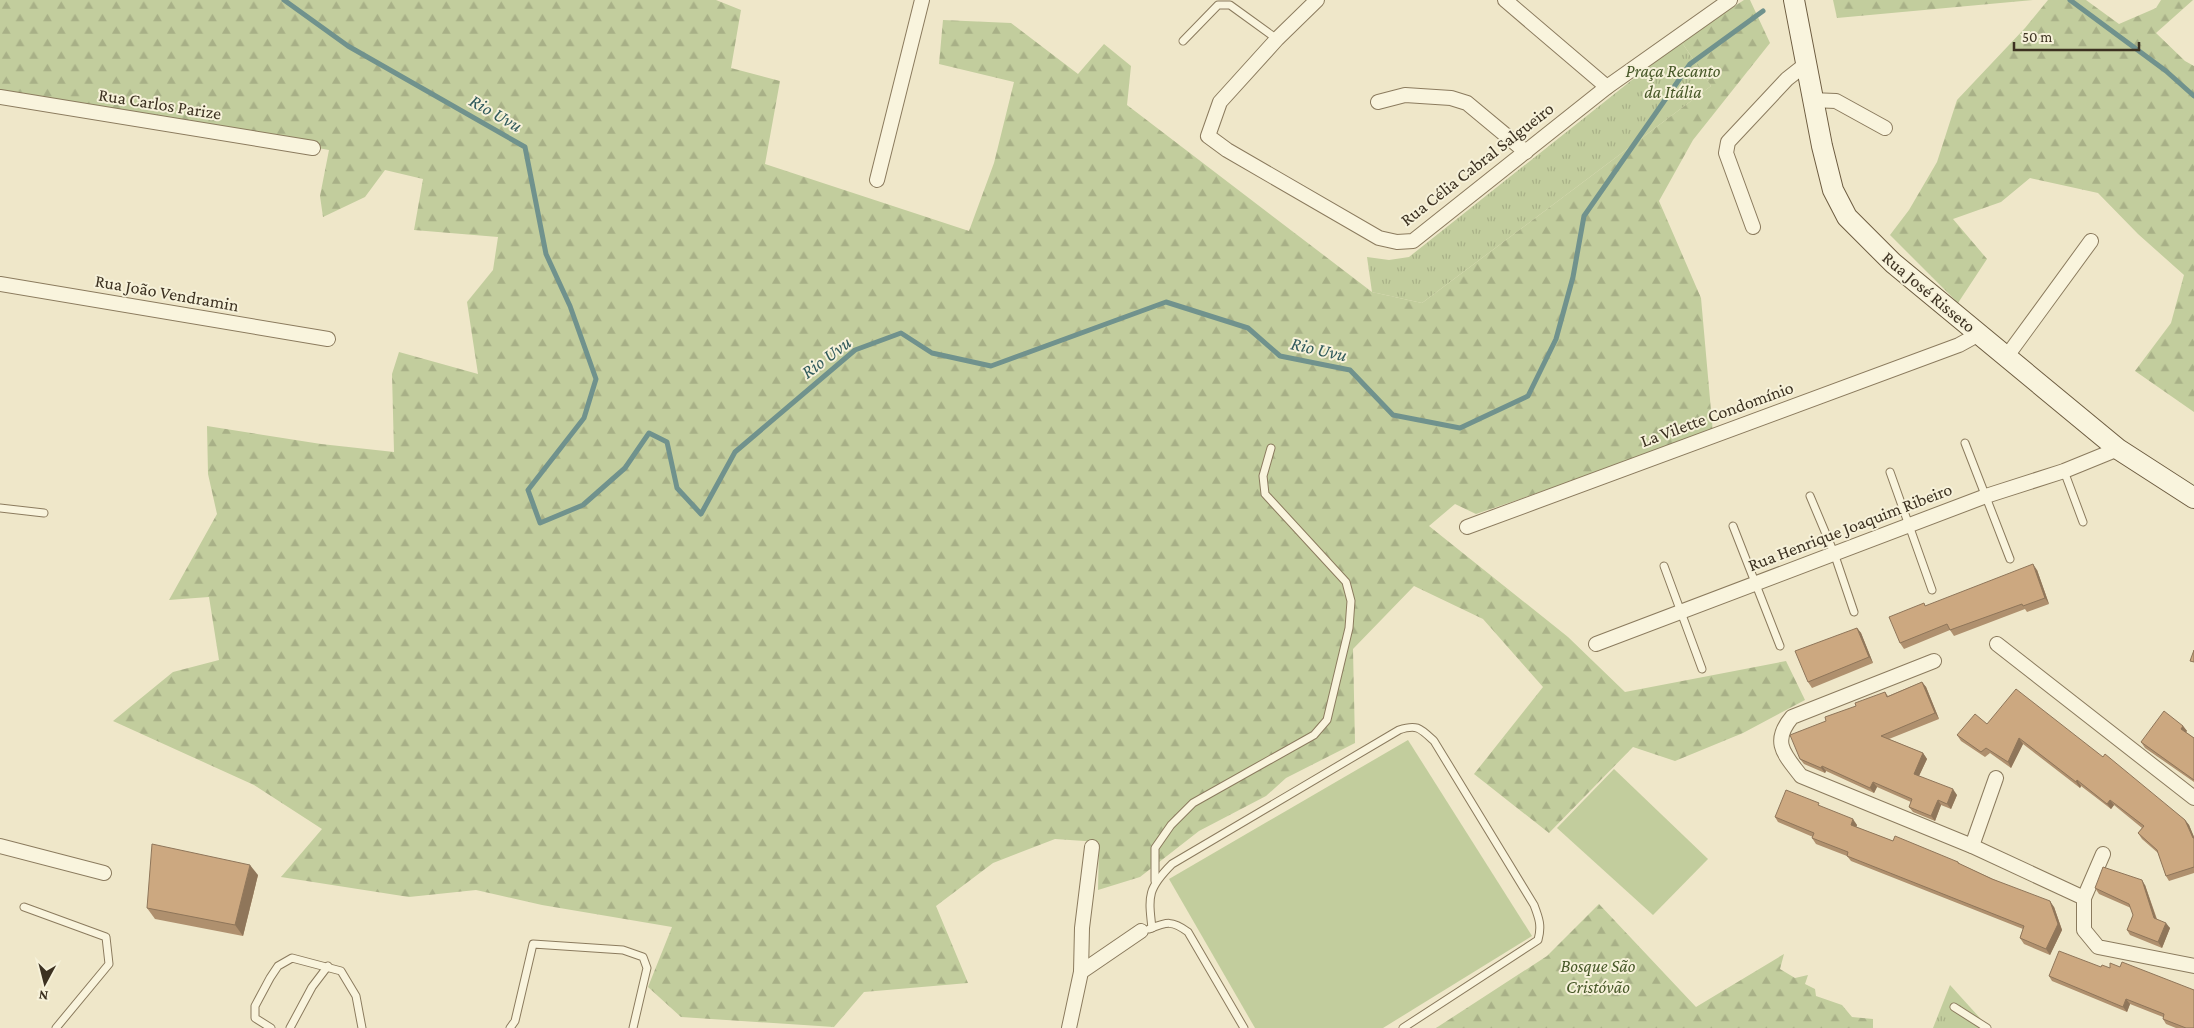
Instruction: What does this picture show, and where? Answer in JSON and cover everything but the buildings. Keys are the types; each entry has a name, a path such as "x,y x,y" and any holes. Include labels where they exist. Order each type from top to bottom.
{"main road":[{"name":"Rua José Risseto","path":"1794,0 1811,100 1833,190 1847,217 1893,263 2118,449 2194,498"}],"street":[{"path":"878,180 922,0"},
{"path":"1277,39 1317,0"},
{"path":"1505,0 1607,87"},
{"name":"Rua Célia Cabral Salgueiro","path":"1277,39 1220,102 1208,136 1228,150 1378,238 1397,242 1413,241 1607,87 1730,0"},
{"path":"1753,226 1726,153 1728,142 1787,80 1806,64"},
{"path":"1378,102 1405,96 1451,98 1467,103 1526,152"},
{"name":"Rua Carlos Parize","path":"0,97 313,148"},
{"path":"1811,100 1836,101 1885,128"},
{"path":"2007,356 2091,241"},
{"name":"Rua João Vendramin","path":"0,284 328,339"},
{"name":"La Vilette Condomínio","path":"1467,527 1950,348 1979,334"},
{"name":"Rua Henrique Joaquim Ribeiro","path":"1596,644 1986,496 2064,470 2118,449"},
{"path":"1997,644 2194,798"},
{"path":"1934,660 1792,717 1782,729 1781,744 1786,758 1801,776 1972,846 2084,898"},
{"path":"1972,846 1996,778"},
{"path":"0,846 104,873"},
{"path":"1069,1028 1081,972 1082,928 1092,847"},
{"path":"2103,854 2084,898 2084,930 2098,947 2194,966"},
{"path":"1081,972 1146,929"}],"lane":[{"path":"1183,41 1218,5 1230,5 1277,39"},
{"path":"1965,443 2010,559"},
{"path":"1244,1028 1188,932 1178,924 1168,922 1146,929 1149,901 1155,881 1155,848 1171,825 1193,802 1314,735 1327,720 1349,628 1352,601 1346,582 1265,494 1263,476 1271,448"},
{"path":"2064,470 2083,522"},
{"path":"1890,472 1932,590"},
{"path":"1810,496 1834,553 1854,612"},
{"path":"0,508 44,513"},
{"path":"1733,526 1780,646"},
{"path":"1664,566 1702,669"},
{"path":"1155,881 1172,864 1399,730 1410,726 1420,728 1434,741 1534,905 1540,920 1540,932 1538,940 1403,1028"},
{"path":"24,907 106,938 109,964 56,1028"},
{"path":"510,1028 515,1021 533,944 623,950 643,957 646,968 633,1028"},
{"path":"271,1028 255,1018 256,1006 278,966 292,958 341,971 356,996 362,1028"},
{"path":"290,1028 312,987 328,966"},
{"path":"1954,1007 1987,1028"}],"green space":[{"path":"0,0 716,0 741,10 731,68 780,81 765,164 969,231 994,163 1014,82 939,64 943,20 1011,23 1078,74 1104,44 1131,66 1127,105 1372,292 1422,303 1711,86 1681,41 1744,0 1750,0 1770,43 1693,140 1659,201 1701,298 1713,433 1476,514 1455,504 1429,526 1568,637 1625,692 1786,661 1805,700 1743,733 1675,761 1633,747 1549,833 1474,774 1543,687 1483,619 1414,586 1353,649 1355,743 1286,778 1266,796 1199,831 1140,877 1098,890 1099,842 1055,839 993,863 936,906 968,983 864,992 834,1027 681,1017 648,987 672,927 542,905 476,890 409,897 281,877 322,829 254,785 113,721 173,672 219,660 209,597 169,600 217,514 208,474 207,426 321,444 394,452 392,374 399,352 478,374 467,302 493,270 498,237 414,230 423,179 385,170 365,197 323,217 320,196 329,150 0,92"},
{"path":"1833,0 2033,0 1837,18"},
{"path":"2048,0 2086,0 2119,24 2156,8 2161,0 2193,0 2156,33 2185,61 2194,66 2194,412 2135,371 2171,323 2184,275 2138,234 2098,193 2030,178 2001,202 1953,219 1987,259 1958,303 1890,235 1909,210 1937,162 1957,100 2025,28"},
{"name":"Praça Recanto da Itália","path":"1681,41 1711,86 1422,303 1372,292 1367,257 1389,260 1409,257"},
{"path":"1408,740 1532,936 1383,1028 1255,1028 1169,879"},
{"path":"1614,769 1708,859 1653,915 1557,828"},
{"name":"Bosque São Cristóvão","path":"1599,904 1696,1007 1784,954 1780,969 1795,978 1808,975 1805,984 1815,989 1816,996 1842,1005 1852,1017 1873,1019 1873,1028 1436,1028 1547,956"},
{"path":"1950,985 1989,1028 1933,1028"}],"waterway":[{"name":"Rio Uvu","path":"284,0 348,46 525,147 546,254 570,306 596,379 584,418 528,490 540,523 583,505 625,468 649,433 667,442 677,488 701,514 735,452 855,350 901,333 932,353 991,366 1166,302 1248,328 1280,356 1350,370 1393,415 1460,428 1528,396 1556,339 1573,277 1584,216 1690,64 1763,11"},
{"name":"Rio Uvu","path":"2070,0 2166,71 2194,96"}]}
